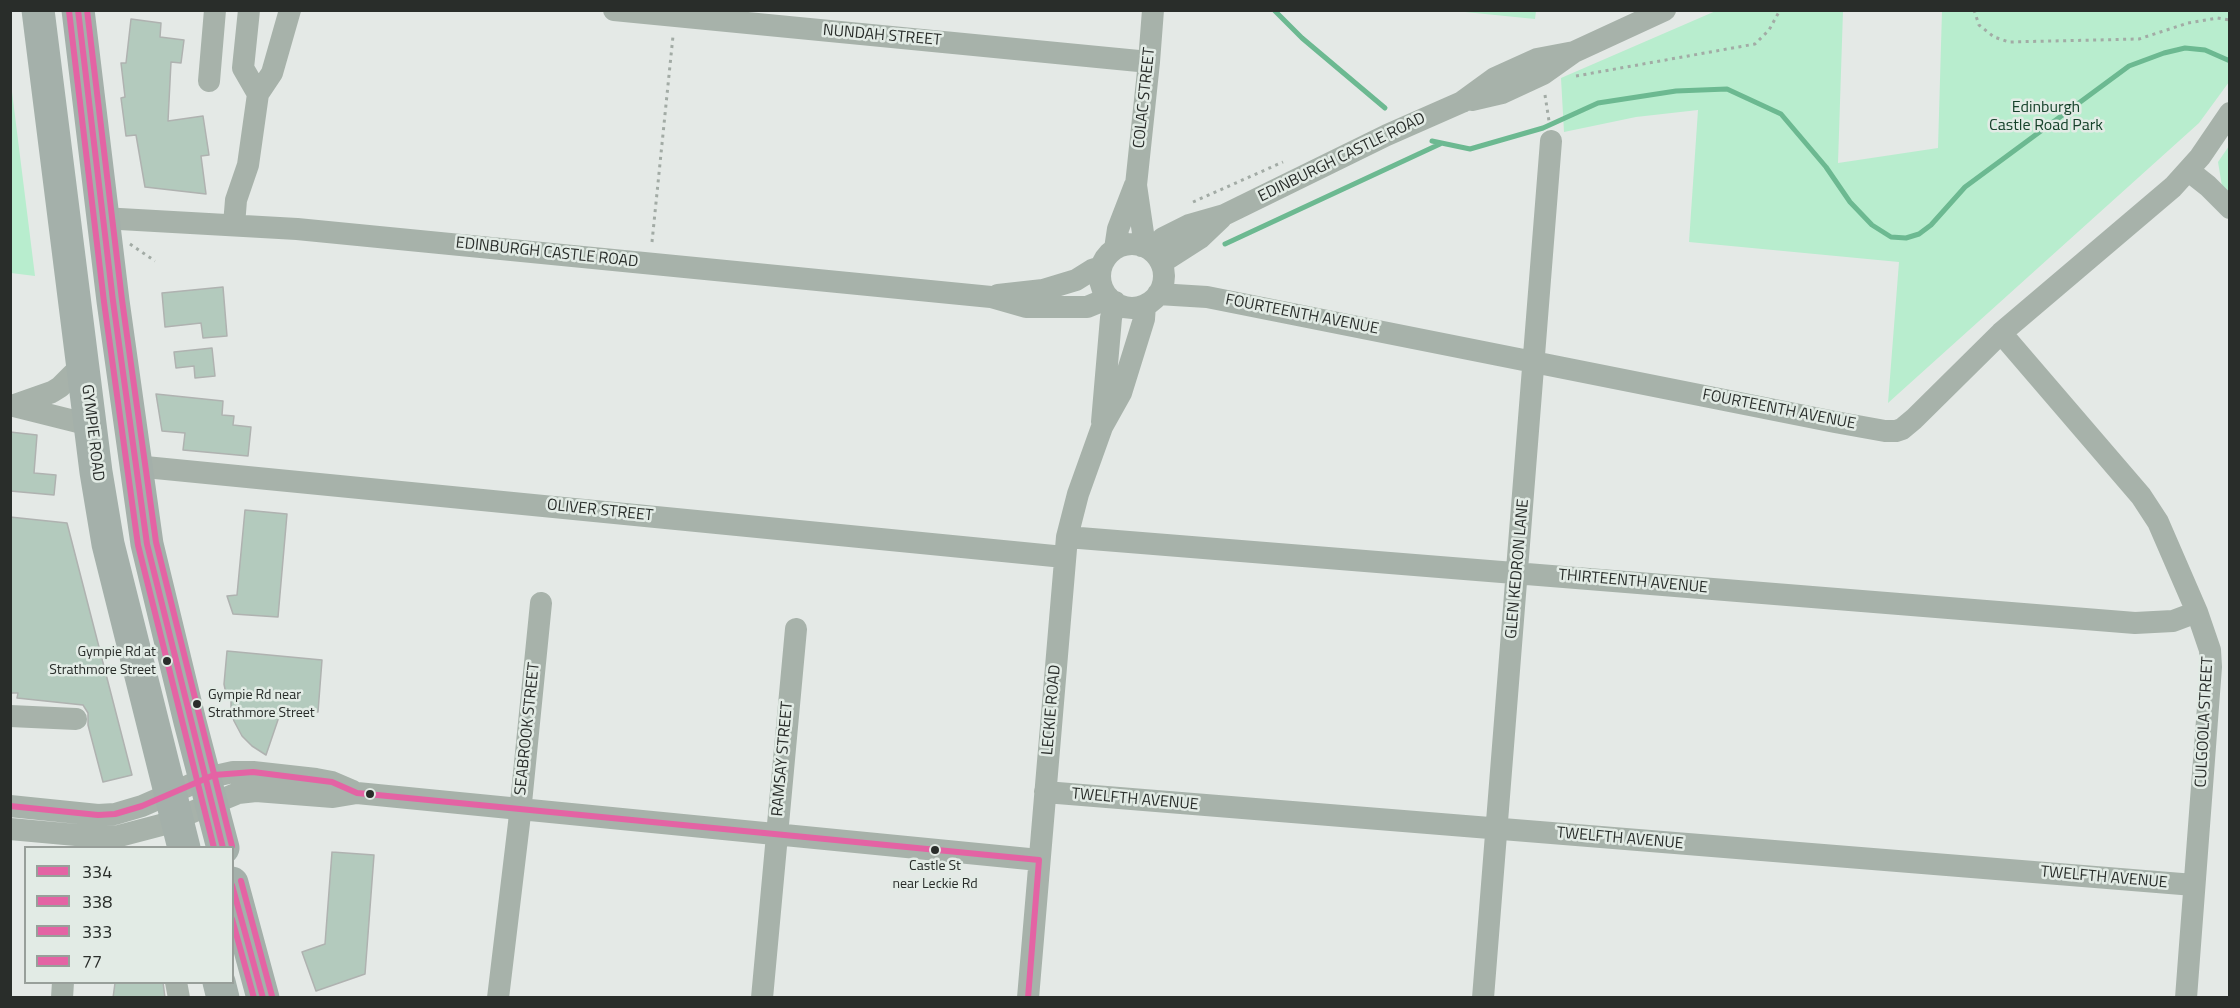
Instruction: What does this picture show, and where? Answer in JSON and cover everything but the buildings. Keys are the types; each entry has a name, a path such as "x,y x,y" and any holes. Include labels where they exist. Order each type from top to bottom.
{"highway":[{"name":"GYMPIE ROAD","path":"38,10 90,424 108,544 177,820"},
{"path":"78,10 102,218 147,544 223,846"},
{"path":"234,891 262,998"}],"street":[{"path":"209,81 215,10"},
{"path":"249,10 243,68 258,94"},
{"path":"234,225 236,200 248,165 258,94 272,73 290,10"},
{"name":"NUNDAH STREET","path":"614,10 1149,62"},
{"name":"COLAC STREET","path":"1153,10 1136,184 1143,233 1153,272"},
{"name":"EDINBURGH CASTLE ROAD","path":"1153,272 1163,238 1189,225 1224,215 1387,135 1462,102 1495,78 1536,59 1574,52 1665,10"},
{"name":"FOURTEENTH AVENUE","path":"1153,272 1208,297 1890,431 1902,429 1914,419 2001,333 2173,187 2189,171 2229,113"},
{"name":"GLEN KEDRON LANE","path":"1483,998 1551,141"},
{"path":"2189,171 2208,186 2229,208"},
{"name":"COLAC STREET","path":"1115,249 1118,229 1136,184"},
{"name":"EDINBURGH CASTLE ROAD","path":"102,218 309,230 991,297 1026,307 1087,307 1112,300"},
{"path":"1133,244 1153,272 1135,308 1124,307 1112,300 1101,284 1101,267 1115,249 1133,244"},
{"name":"EDINBURGH CASTLE ROAD","path":"991,297 1043,290 1076,280 1101,267"},
{"name":"LECKIE ROAD","path":"1028,998 1066,547 1078,494 1102,427 1121,393 1144,318 1153,272"},
{"name":"LECKIE ROAD","path":"1102,427 1112,300"},
{"name":"CULGOOLA STREET","path":"2001,333 2140,496 2158,522 2198,612 2210,650 2211,667 2186,998"},
{"path":"13,405 60,387 83,364"},
{"path":"13,405 90,424"},
{"name":"OLIVER STREET","path":"135,466 1066,547"},
{"name":"THIRTEENTH AVENUE","path":"1066,547 1518,572 2135,623 2173,621 2198,612"},
{"name":"SEABROOK STREET","path":"498,998 541,603"},
{"name":"RAMSAY STREET","path":"762,998 796,629"},
{"path":"10,716 76,719"},
{"path":"10,829 41,840 119,836 177,820 209,790 333,797 357,793 1039,860"},
{"name":"TWELFTH AVENUE","path":"1045,792 2194,885"},
{"path":"10,806 98,815 114,814 142,806 177,820"},
{"path":"41,840 43,810"}],"path":[{"path":"1569,78 1755,44 1770,30 1780,10"},
{"path":"1974,10 1979,25 1994,37 2009,42 2139,39 2188,23 2217,18 2229,20"},
{"path":"652,242 675,17"},
{"path":"1191,203 1288,160"},
{"path":"130,239 130,243 154,261"}],"green space":[{"name":"Edinburgh Castle Road Park","path":"1718,10 1843,11 1838,163 1938,148 1942,11 2229,11 2229,82 2199,123 1888,403 1899,262 1689,242 1698,110 1636,117 1564,132 1561,78"},
{"path":"1455,11 1536,11 1535,19"},
{"path":"11,84 35,276 11,273"},
{"path":"2229,146 2229,195 2222,186 2218,162"}],"waterway":[{"path":"1274,10 1302,38 1385,108"},
{"path":"1432,141 1470,149 1543,128 1598,103 1676,91 1727,89 1781,114 1826,167 1850,202 1872,225 1891,237 1906,238 1919,234 1931,225 1965,187 2129,66 2185,48 2205,50 2230,61"},
{"path":"1225,244 1440,144"}],"transit line":[{"name":"338","path":"78,10 113,301 147,544 222,846"},
{"name":"77","path":"87,10 122,300 156,542 232,846"},
{"name":"333","path":"69,11 104,302 138,545 213,846"},
{"name":"334","path":"10,806 98,815 115,814 142,806 214,775 253,772 332,782 357,793 1039,860"},
{"name":"334","path":"1028,998 1039,860"},
{"name":"77","path":"241,881 272,996"},
{"name":"338","path":"234,892 263,998"},
{"name":"333","path":"234,926 254,998"}],"place":[{"name":"Gympie Rd at Strathmore Street","path":"167,661"},
{"name":"Gympie Rd near Strathmore Street","path":"197,704"},
{"name":"Castle St near Leckie Rd","path":"935,850"}]}
